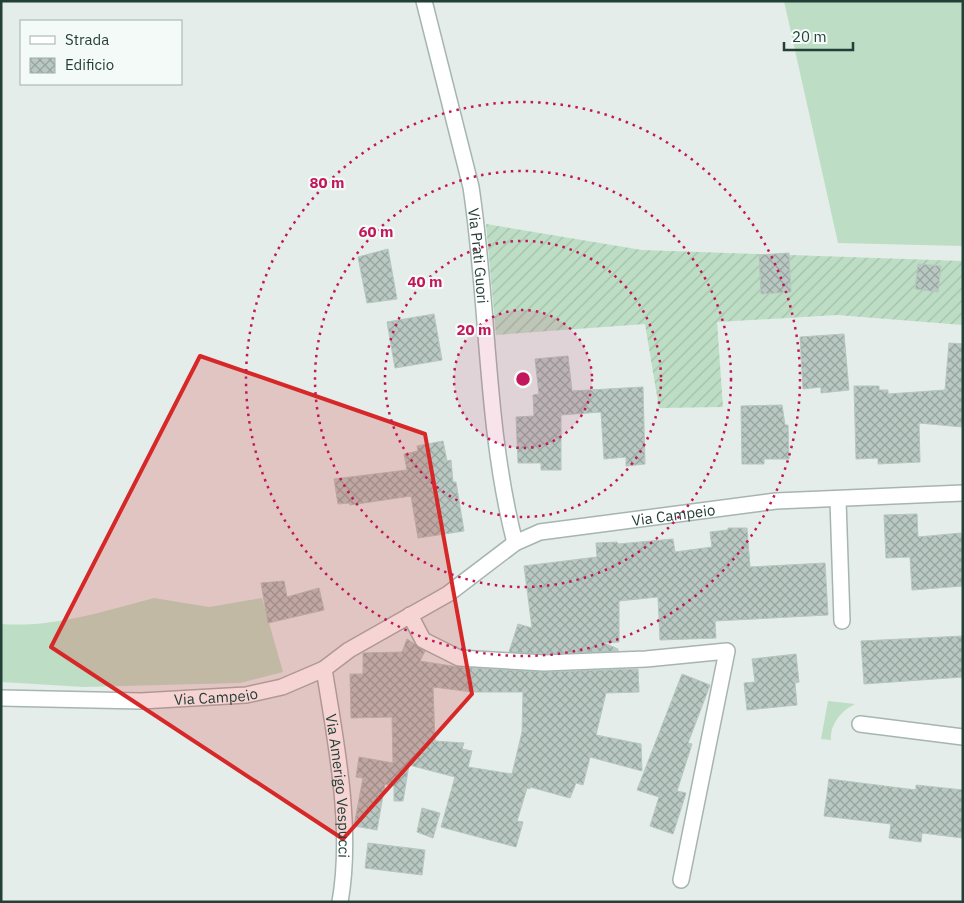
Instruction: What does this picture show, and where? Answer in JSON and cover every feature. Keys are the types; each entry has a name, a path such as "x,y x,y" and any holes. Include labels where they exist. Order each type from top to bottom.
{"street":[{"name":"Via Prati Guori","path":"424,1 471,187 476,218 490,397 505,505 515,543"},
{"name":"Via Campeio","path":"1,698 141,701 246,695 282,687 324,669 348,650 455,589 515,543 540,532 776,501 963,494"},
{"path":"838,500 842,621"},
{"path":"410,615 422,640 459,658 544,662 646,659 727,652 681,880"},
{"name":"Via Amerigo Vespucci","path":"324,669 335,735 346,854 340,902"},
{"path":"860,724 963,736"}],"highlighted area":[{"path":"200,356 425,434 472,694 343,839 51,647"}],"green space":[{"path":"784,1 963,1 963,246 838,243"},
{"path":"486,224 642,250 963,261 963,325 837,315 717,322 723,407 659,408 645,324 496,335"},
{"path":"154,598 209,607 262,598 283,672 240,683 84,687 1,682 1,624 20,625 59,621"},
{"path":"828,701 855,704 845,710 834,723 831,740 821,739"}],"building":[{"path":"388,249 397,299 367,303 358,257"},
{"path":"789,253 791,292 761,294 759,255"},
{"path":"918,264 941,266 938,292 915,289"},
{"path":"434,314 442,360 395,368 387,322"},
{"path":"844,334 849,390 821,393 821,387 803,389 800,337"},
{"path":"949,343 963,344 963,427 919,423 920,462 878,464 878,458 856,459 854,386 879,386 879,390 888,390 888,394 945,390"},
{"path":"568,356 572,391 643,387 645,464 626,466 626,457 604,459 601,412 561,415 561,470 541,470 541,463 518,463 516,417 534,416 533,395 539,394 535,359"},
{"path":"782,405 785,425 788,425 789,459 764,459 764,464 742,464 741,406"},
{"path":"443,441 447,461 451,460 453,482 456,482 464,531 418,538 411,496 350,505 349,503 338,504 334,479 407,470 404,454 418,451 417,446"},
{"path":"917,514 918,537 961,533 963,539 963,586 912,590 910,557 886,558 884,515"},
{"path":"728,528 747,528 750,567 825,563 828,615 715,621 716,638 660,640 658,597 619,601 619,642 604,643 618,649 618,651 544,654 509,652 518,624 532,628 524,566 597,557 596,543 617,542 618,544 673,539 675,552 712,547 710,532 728,530"},
{"path":"284,581 287,597 319,588 324,610 268,623 261,583"},
{"path":"963,636 963,677 864,684 861,641"},
{"path":"407,639 425,651 420,661 458,667 544,672 638,669 639,692 606,693 596,735 641,744 642,771 590,757 583,785 576,783 570,798 530,787 530,789 527,788 517,821 523,822 516,847 441,827 455,777 409,765 403,801 394,801 394,786 385,784 377,830 354,826 363,778 356,777 359,757 393,763 392,717 351,718 350,674 363,674 363,653 402,652","holes":["433,687 473,692 523,692 522,732 512,774 468,767 472,751 462,749 464,743 435,741"]},
{"path":"796,654 799,682 795,683 797,705 747,710 744,683 755,682 752,659"},
{"path":"682,674 710,685 688,743 692,744 677,791 686,793 673,834 650,826 659,797 637,790"},
{"path":"829,779 916,790 916,785 963,790 963,838 922,833 921,842 889,838 891,824 824,816"},
{"path":"422,808 440,813 433,838 417,832"},
{"path":"368,843 425,850 422,875 365,868"}]}
